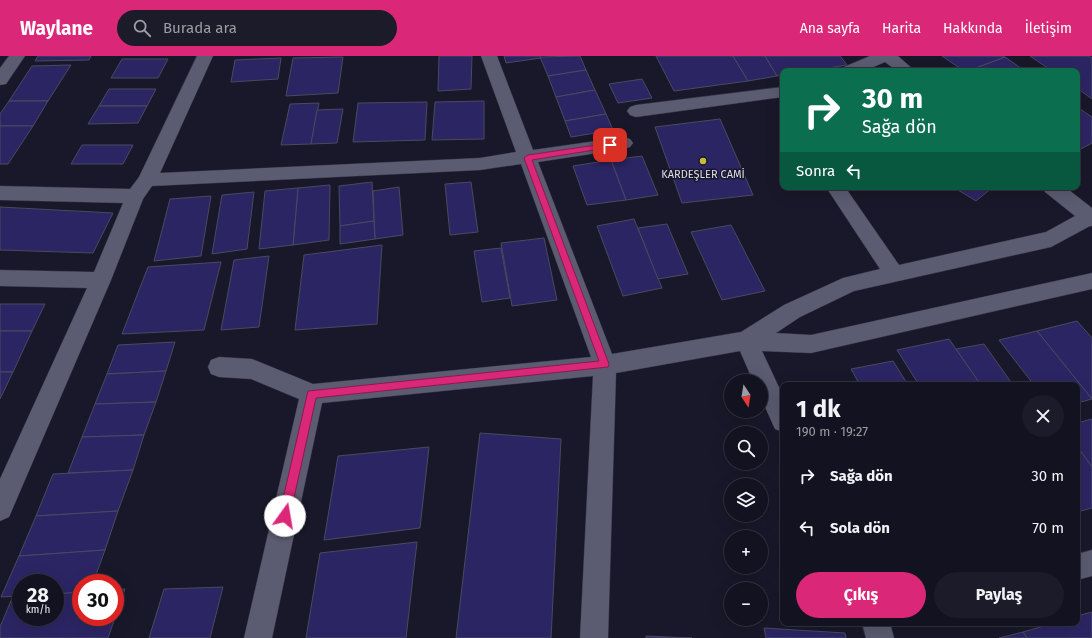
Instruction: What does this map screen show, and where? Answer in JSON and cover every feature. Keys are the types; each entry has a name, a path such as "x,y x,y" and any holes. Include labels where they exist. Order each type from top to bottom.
{"street":[{"path":"0,80 17,56"},
{"path":"0,508 141,188 205,56"},
{"path":"488,56 605,364 594,638"},
{"path":"857,68 884,56"},
{"path":"888,56 903,68"},
{"path":"636,111 780,92"},
{"path":"0,193 141,188 480,164 624,143"},
{"path":"837,190 894,274"},
{"path":"746,341 792,311 850,284 1051,240 1091,217 1056,190"},
{"path":"0,278 101,280"},
{"path":"219,367 252,369 312,394 605,364 746,341 811,344 1092,281"},
{"path":"746,341 780,415"},
{"path":"258,638 312,394"},
{"path":"1080,566 1092,563"},
{"path":"877,626 880,638"}],"building":[{"path":"38,56 91,56 89,60 35,61"},
{"path":"439,56 472,56 471,89 438,91"},
{"path":"504,56 540,56 541,58 506,63"},
{"path":"580,56 586,70 548,76 540,57"},
{"path":"656,56 733,56 748,81 674,91"},
{"path":"733,56 765,56 777,76 748,81"},
{"path":"765,56 840,56 847,65 828,68 780,68 780,76 777,76"},
{"path":"942,56 1005,57 976,68 960,68"},
{"path":"1030,56 1088,56 1092,58 1092,99 1080,90 1080,68 1048,68"},
{"path":"343,57 338,93 286,96 293,58"},
{"path":"1005,57 1021,68 976,68"},
{"path":"281,58 278,79 231,82 235,60"},
{"path":"122,59 168,59 158,78 111,78"},
{"path":"71,65 48,101 9,101 32,66"},
{"path":"586,70 595,90 556,97 548,76"},
{"path":"642,79 652,98 618,103 609,84"},
{"path":"109,89 156,89 147,106 99,106"},
{"path":"595,90 606,114 565,121 556,97"},
{"path":"9,101 48,101 33,126 0,126 0,114"},
{"path":"484,101 484,139 432,140 435,102"},
{"path":"427,102 425,140 353,142 358,103"},
{"path":"319,103 311,144 281,145 290,104"},
{"path":"99,106 147,106 138,123 88,124"},
{"path":"343,109 337,143 311,144 317,110"},
{"path":"1080,109 1092,117 1092,143 1080,149"},
{"path":"606,114 613,130 571,137 565,121"},
{"name":"KARDEŞLER CAMİ","path":"720,119 753,195 682,203 655,127"},
{"path":"0,126 33,126 8,164 0,164"},
{"path":"82,145 133,145 123,164 71,164"},
{"path":"642,156 658,195 626,200 611,160"},
{"path":"611,160 626,200 587,205 573,166"},
{"path":"372,182 374,221 340,226 339,186"},
{"path":"471,182 478,232 450,235 445,184"},
{"path":"330,185 329,240 293,245 298,188"},
{"path":"399,187 403,235 375,239 373,191"},
{"path":"298,188 293,245 259,249 265,191"},
{"path":"958,190 989,190 976,201"},
{"path":"254,192 247,249 212,254 222,195"},
{"path":"211,196 201,256 154,261 170,199"},
{"path":"0,207 113,213 93,253 0,250"},
{"path":"634,219 662,288 623,296 597,226"},
{"path":"374,221 375,239 340,244 340,226"},
{"path":"667,224 688,274 658,279 638,228"},
{"path":"731,225 765,291 722,300 691,232"},
{"path":"544,238 557,300 512,306 501,243"},
{"path":"382,245 377,324 295,330 304,255"},
{"path":"501,248 510,298 482,302 474,251"},
{"path":"269,256 259,327 221,330 234,260"},
{"path":"221,262 204,330 122,334 148,267"},
{"path":"0,304 45,304 32,331 0,331"},
{"path":"1077,321 1092,338 1092,399 1080,384 1080,382 1078,382 1037,331"},
{"path":"0,331 32,331 13,372 0,372"},
{"path":"1037,331 1078,382 1032,382 999,340"},
{"path":"949,339 979,382 917,382 897,350"},
{"path":"175,342 166,371 107,374 118,345"},
{"path":"984,344 1011,382 979,382 956,349"},
{"path":"893,361 906,382 858,382 851,369"},
{"path":"166,371 156,402 95,404 107,374"},
{"path":"0,372 13,372 0,399"},
{"path":"1080,384 1092,399 1080,402"},
{"path":"156,402 144,435 82,437 95,404"},
{"path":"1092,419 1092,467 1080,450 1080,422"},
{"path":"480,433 561,439 551,638 456,638"},
{"path":"144,435 133,470 68,473 82,437"},
{"path":"429,447 420,528 324,540 338,456"},
{"path":"1080,450 1092,467 1092,508 1080,511"},
{"path":"133,470 118,511 36,516 53,474"},
{"path":"118,511 105,550 19,556 36,516"},
{"path":"417,542 406,638 306,638 320,553"},
{"path":"105,550 96,574 72,574 72,593 64,593 64,574 12,574 12,596 1,597 19,556"},
{"path":"223,587 210,638 149,638 164,589"},
{"path":"64,593 72,593 72,626 112,626 108,638 0,638 0,627 12,598 12,626 64,626"},
{"path":"1092,612 1092,638 1027,638 1023,632 1044,626 1080,626 1080,615"},
{"path":"764,628 845,633 846,638 766,638"},
{"path":"1023,632 1027,638 999,638"},
{"path":"646,636 692,638 646,638"}],"place":[{"name":"KARDEŞLER CAMİ","path":"703,161"}],"route":[{"path":"285,516 312,394 605,364 528,158 610,145"}]}
